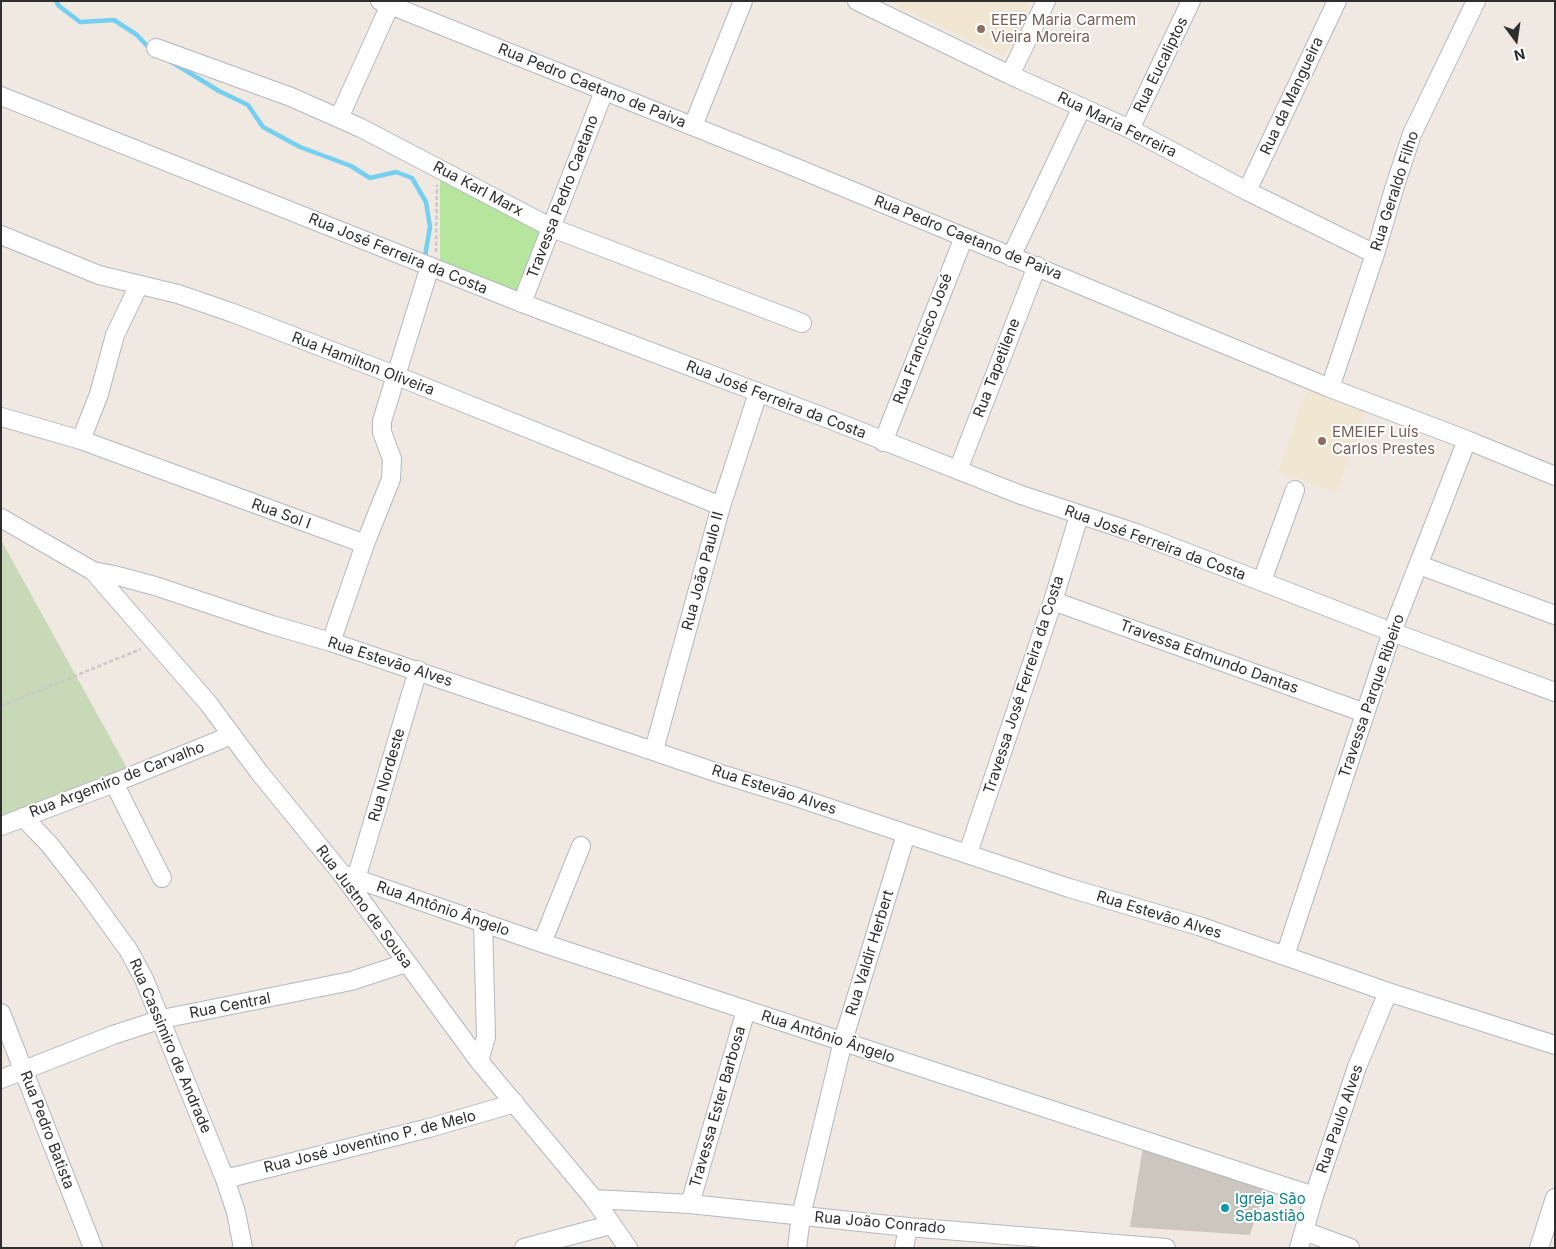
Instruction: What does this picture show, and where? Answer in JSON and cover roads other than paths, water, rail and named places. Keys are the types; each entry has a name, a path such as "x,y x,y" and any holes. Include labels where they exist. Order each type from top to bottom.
{"street":[{"path":"693,126 743,1"},
{"name":"Rua Maria Ferreira","path":"857,1 1010,75 1130,129 1247,191 1375,254"},
{"path":"1010,75 1046,1"},
{"name":"Rua Eucaliptos","path":"1130,129 1191,1"},
{"name":"Rua da Mangueira","path":"1247,191 1337,1"},
{"name":"Rua Geraldo Filho","path":"1330,388 1375,254 1412,134 1476,1"},
{"path":"339,118 385,3"},
{"name":"Rua Pedro Caetano de Paiva","path":"385,3 693,126 1330,388 1555,476"},
{"name":"Rua Karl Marx","path":"156,48 291,97 339,118 438,167 552,228 802,324"},
{"name":"Travessa Pedro Caetano","path":"522,303 604,92"},
{"name":"Rua José Ferreira da Costa","path":"1,96 522,303 1021,495 1079,516 1136,533 1392,632 1555,692"},
{"path":"1011,257 1082,107"},
{"name":"Rua Hamilton Oliveira","path":"1,235 100,275 178,294 397,376 721,506"},
{"name":"Rua Francisco José","path":"883,442 964,237"},
{"name":"Rua Tapetilene","path":"958,470 1036,266"},
{"path":"331,642 365,544 391,479 392,459 382,432 382,421 433,267"},
{"path":"81,440 99,394 115,334 139,285"},
{"name":"Rua João Paulo II","path":"654,750 721,506 758,393"},
{"name":"Rua Sol I","path":"1,417 81,440 365,544"},
{"name":"Travessa Parque Ribeiro","path":"1285,956 1392,632 1467,440"},
{"path":"1262,581 1295,490"},
{"name":"Travessa José Ferreira da Costa","path":"968,853 1053,601 1079,516"},
{"name":"Rua Estevão Alves","path":"1,518 93,571 146,584 272,626 331,642 418,670 478,692 1069,888 1135,906 1388,992 1555,1045"},
{"path":"1419,565 1555,615"},
{"name":"Rua Justno de Sousa","path":"93,571 208,703 314,841 349,877 406,963 480,1061 594,1199 610,1225 628,1248"},
{"name":"Travessa Edmundo Dantas","path":"1053,601 1365,714"},
{"name":"Rua Nordeste","path":"349,877 418,670"},
{"name":"Rua Argemiro de Carvalho","path":"1,826 232,735"},
{"path":"114,783 162,878"},
{"name":"Rua Cassimiro de Andrade","path":"23,817 55,852 117,934 144,979 162,1019 225,1179 236,1212 243,1248"},
{"name":"Rua Valdir Herbert","path":"797,1248 801,1216 843,1041 906,834"},
{"path":"542,943 581,846"},
{"name":"Rua Antônio Ângelo","path":"349,877 542,943 1314,1196"},
{"path":"480,1061 486,1037 483,922"},
{"name":"Rua Central","path":"1,1079 113,1035 162,1019 350,981 406,963"},
{"name":"Rua Paulo Alves","path":"1302,1239 1314,1196 1357,1067 1388,992"},
{"name":"Travessa Ester Barbosa","path":"690,1204 746,1010"},
{"name":"Rua Pedro Batista","path":"1,1013 93,1248"},
{"name":"Rua José Joventino P. de Melo","path":"225,1179 429,1128 515,1104"},
{"path":"1539,1248 1555,1198"},
{"name":"Rua João Conrado","path":"594,1199 690,1204 908,1227 1158,1247"},
{"path":"524,1248 610,1225"},
{"path":"904,1248 908,1227"},
{"path":"1302,1239 1350,1248"}],"waterway":[{"path":"56,1 59,6 80,22 114,20 137,35 150,49"},
{"path":"170,61 219,91 248,105 263,127 300,147 351,166 370,178 396,172 412,178 426,202 430,227 425,256"}],"place":[{"name":"EEEP Maria Carmem Vieira Moreira","path":"981,29"},
{"name":"EMEIEF Luís Carlos Prestes","path":"1322,441"},
{"name":"Igreja São Sebastião","path":"1225,1208"}]}
